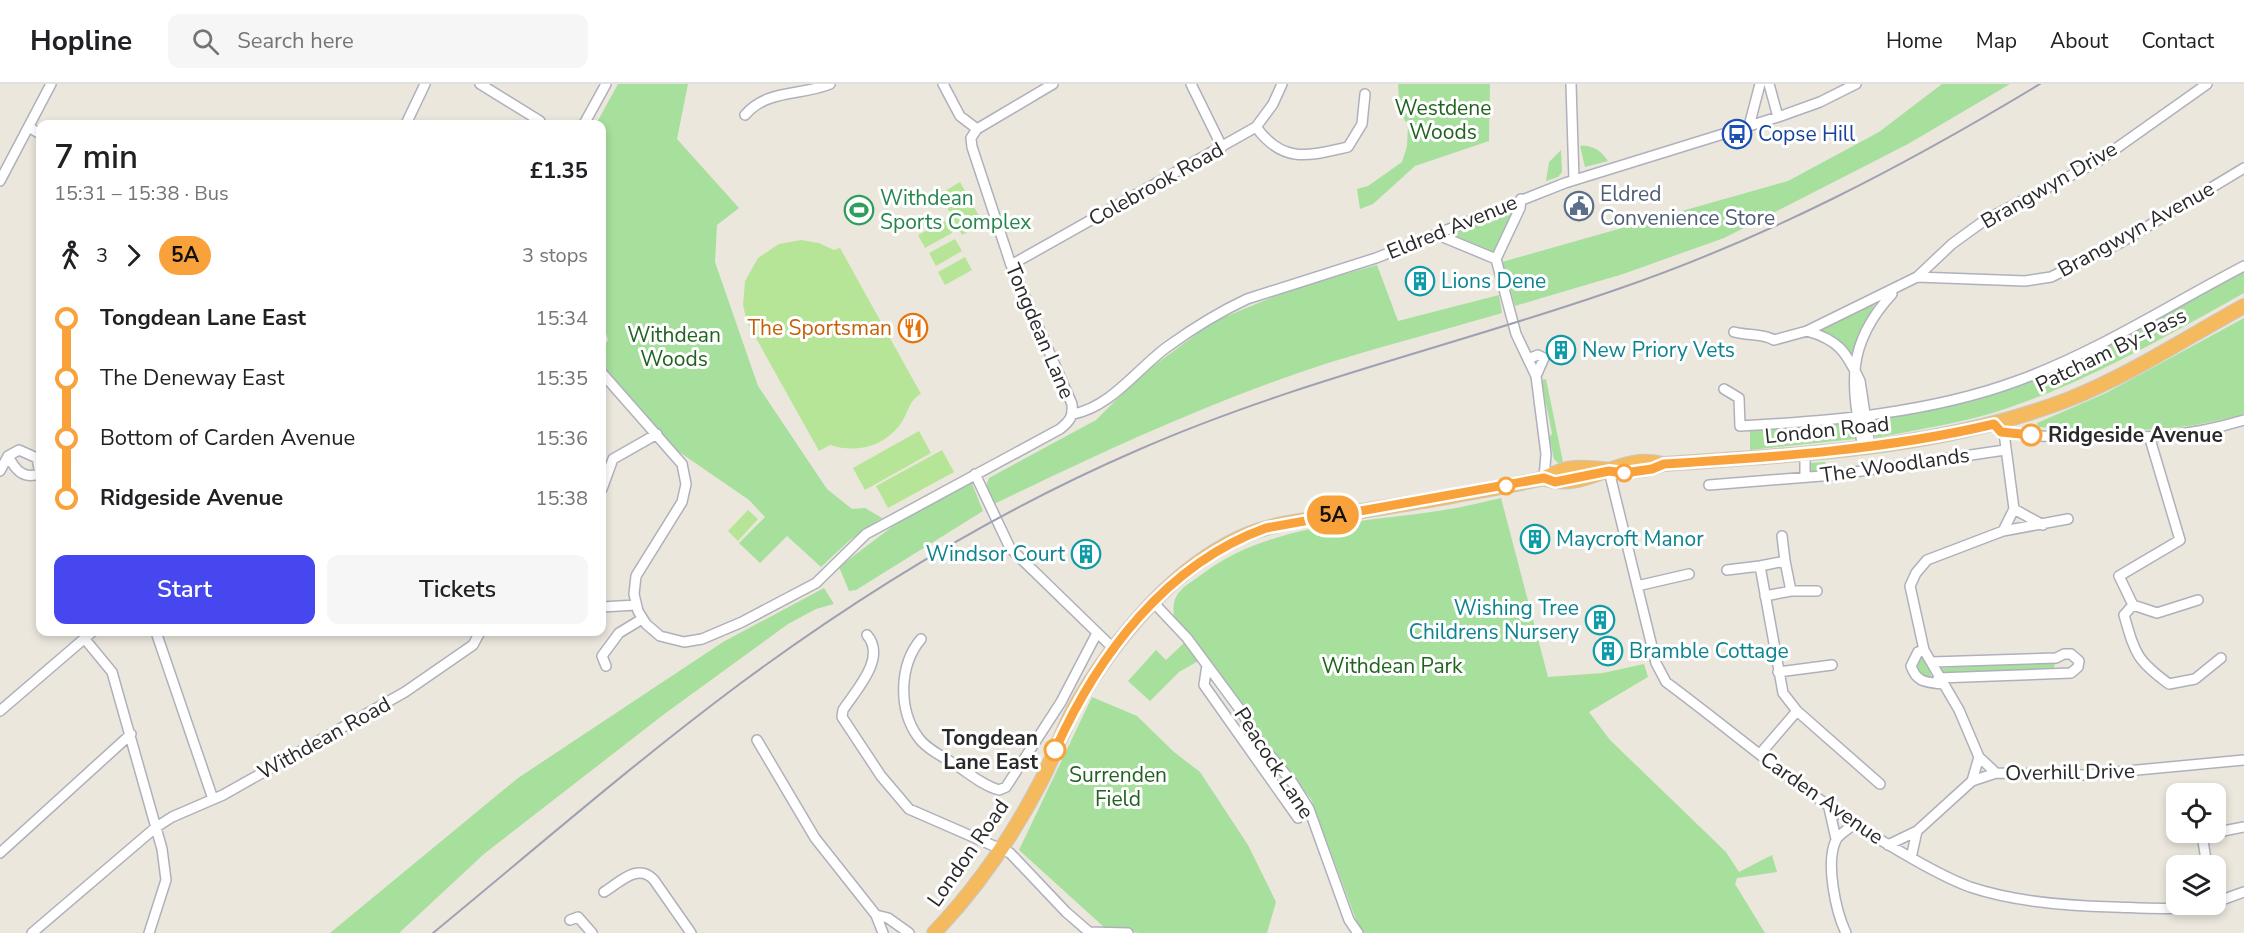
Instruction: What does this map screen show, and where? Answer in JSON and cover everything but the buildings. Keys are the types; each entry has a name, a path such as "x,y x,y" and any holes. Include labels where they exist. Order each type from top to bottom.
{"highway":[{"name":"Patcham By-Pass","path":"1999,429 2069,399 2244,306"},
{"name":"London Road","path":"934,933 959,906 1001,847 1041,783 1074,710 1113,648 1153,602 1191,568 1216,550 1240,537 1266,528 1544,478 1559,471 1598,466 1609,471 1624,473 1652,469 1664,464 1805,455 1999,429"},
{"name":"London Road","path":"1544,478 1555,482 1609,471"}],"street":[{"path":"0,181 51,84"},
{"path":"408,120 425,84"},
{"path":"480,84 539,120"},
{"path":"586,120 606,84"},
{"path":"745,115 754,104 772,96 815,90 830,84"},
{"path":"944,84 960,116 977,129 1053,84"},
{"path":"1191,84 1222,147"},
{"name":"Colebrook Road","path":"1011,265 1256,127 1273,104 1282,84"},
{"path":"1749,126 1760,84"},
{"path":"1769,84 1778,117"},
{"name":"Eldred Avenue","path":"1073,414 1090,411 1168,347 1228,308 1295,282 1376,258 1574,180 1778,117 1820,102 1856,84"},
{"name":"Brangwyn Drive","path":"1734,332 1750,336 1765,334 1774,339 1807,331 1895,290 1917,277 1952,244 1985,220 2097,162 2207,84"},
{"path":"1571,85 1574,180"},
{"path":"1256,127 1274,147 1290,154 1307,154 1348,147 1362,124 1365,93"},
{"path":"29,127 36,131"},
{"name":"Tongdean Lane","path":"977,129 971,138 972,147 1011,265 1065,388 1073,414 1069,422 1060,429 977,473"},
{"name":"Brangwyn Avenue","path":"1917,277 2014,281 2051,277 2120,243 2244,168"},
{"path":"1521,199 1520,208 1496,259 1516,334 1524,352 1530,358 1536,376 1546,454 1544,478"},
{"path":"1438,235 1496,259"},
{"path":"1724,389 1739,398 1740,426 1861,415 1958,398 2016,382 2103,343 2244,266"},
{"name":"Brangwyn Drive","path":"1866,448 1861,415 1852,388 1861,337 1873,315 1895,290"},
{"path":"1807,331 1824,336 1839,345 1856,371"},
{"path":"606,377 682,464 686,484 682,502 636,576 634,583 636,604 642,619 668,639 684,642 702,639 816,583 866,534 977,473 1010,548 1113,648"},
{"path":"2003,531 2014,508 2005,450 1999,429 2150,439 2220,428 2244,420"},
{"path":"606,478 613,459 657,434"},
{"path":"2150,439 2180,540 2119,576 2133,606 2157,613 2198,600"},
{"path":"4,454 19,450 36,458"},
{"name":"The Woodlands","path":"1805,455 1805,476 1834,475 2005,450"},
{"path":"0,471 4,454"},
{"path":"4,454 17,471 30,477 36,475"},
{"path":"1546,454 1552,466 1559,471"},
{"name":"Carden Avenue","path":"1609,471 1656,663 1666,682 1828,807 1911,858 1970,887 2038,902 2166,908"},
{"path":"1709,485 1805,476"},
{"path":"2014,508 2043,525"},
{"path":"1996,773 1979,758 1959,710 1924,650 1910,586 1916,573 1939,549 1958,547 2003,531 2068,519"},
{"path":"1782,536 1791,591"},
{"path":"1726,570 1785,561"},
{"path":"1760,566 1783,693 1797,711 1880,784"},
{"path":"1637,586 1689,574"},
{"path":"1765,596 1791,591 1817,591"},
{"name":"Peacock Lane","path":"1153,602 1187,638 1241,711 1259,742 1292,782 1309,809 1349,921 1358,933"},
{"path":"606,607 636,604"},
{"path":"2133,606 2124,615 2134,653 2149,669 2169,684 2195,680 2221,658"},
{"path":"606,666 602,656 619,633 642,619"},
{"path":"921,639 913,648 904,673 904,705 918,737 964,771 999,790 1006,787 1040,735 1097,633"},
{"path":"867,635 875,647 874,660 843,710 843,720 880,776 909,809 1001,847 1089,932 1128,933"},
{"path":"0,711 87,636"},
{"path":"157,636 213,799"},
{"name":"Withdean Road","path":"32,933 155,828 172,817 213,799 405,692 473,645 478,636"},
{"path":"84,638 111,672 131,734 162,849 166,880 149,933"},
{"path":"1924,650 1917,652 1911,666 1915,677 1923,683 1970,676 2071,673 2078,667 2079,662 2071,654 2064,654 2056,658 1932,662"},
{"path":"2056,658 2058,673"},
{"path":"1969,662 1970,676"},
{"name":"Peacock Lane","path":"1207,665 1204,685 1298,818"},
{"path":"1778,672 1832,665"},
{"path":"1760,754 1797,711"},
{"path":"0,853 131,734"},
{"path":"757,740 815,838 876,915 883,933"},
{"path":"1972,781 1979,758"},
{"name":"Overhill Drive","path":"1888,845 1917,831 1972,781 1996,773 2084,775 2244,760"},
{"path":"1828,807 1836,839 1832,885 1846,933"},
{"path":"1836,839 1854,824"},
{"path":"2205,855 2203,841 2208,834 2244,827"},
{"path":"1911,858 1917,831"},
{"path":"604,892 634,873 645,873 654,880 691,933"},
{"path":"2226,898 2244,892"},
{"path":"876,915 888,918 909,933"},
{"path":"570,920 578,917 592,933"}],"green space":[{"name":"Withdean Woods","path":"618,84 688,84 677,139 739,208 717,225 715,262 758,386 827,489 852,509 865,508 882,518 850,540 821,567 787,536 760,563 739,543 765,517 749,500 675,449 606,371 606,343 608,340 606,333 606,120 598,120"},
{"name":"Westdene Woods","path":"1398,84 1490,84 1489,141 1415,166 1373,204 1360,209 1357,189 1368,186 1402,162 1407,146 1408,125 1400,113"},
{"path":"1942,84 2010,84 1908,144 1724,238 1623,274 1515,306 1502,262 1788,181 1879,132"},
{"path":"1580,146 1596,149 1608,161 1585,167"},
{"path":"1561,150 1562,172 1558,177 1546,181 1549,162"},
{"path":"960,182 983,223 962,235 940,194"},
{"path":"1513,208 1514,213 1493,252 1453,235 1454,232"},
{"path":"945,221 952,233 925,248 918,235"},
{"path":"955,239 962,251 936,266 929,253"},
{"path":"801,240 819,243 834,250 840,248 921,394 912,402 896,429 889,436 871,446 851,449 830,445 819,451 747,322 743,305 745,281 758,258 779,244"},
{"path":"965,257 972,270 945,285 938,272"},
{"path":"1377,265 1398,321 1499,295 1502,313 1328,363 1242,393 1117,446 994,504 985,488 989,478 1096,420 1141,375 1213,322 1292,289"},
{"path":"2244,271 2244,293 2127,357 2067,385 2005,409 1973,418 1876,438 1873,432 1872,425 1877,417 1973,398 2029,382 2056,371 2111,345"},
{"path":"1875,304 1857,337 1853,358 1838,339 1819,329"},
{"path":"2244,318 2244,414 2193,425 2142,430 2038,427 2037,423 2106,393"},
{"path":"1546,379 1563,462 1558,463 1554,459 1549,437 1552,434 1542,380"},
{"path":"1850,421 1855,439 1750,450 1750,430"},
{"path":"919,431 931,453 865,490 853,468"},
{"path":"942,450 954,472 888,508 876,486"},
{"path":"1825,462 1828,473 1808,471 1809,463"},
{"path":"971,481 983,511 856,590 849,591 839,567 897,523"},
{"name":"Withdean Park","path":"1501,498 1548,677 1603,673 1644,664 1648,677 1589,712 1610,740 1726,852 1739,872 1772,855 1777,872 1737,878 1735,884 1765,933 1361,933 1311,799 1261,738 1174,618 1174,602 1183,588 1227,558 1255,545 1314,528 1446,510"},
{"path":"748,510 758,519 738,541 728,531"},
{"path":"824,588 834,604 816,609 788,624 663,715 484,854 399,933 330,933 518,778 723,642"},
{"path":"1185,642 1200,660 1179,672 1150,701 1128,681 1156,650 1166,660"},
{"path":"1921,659 1926,660 1932,678 1923,679 1915,666"},
{"path":"2052,661 2055,665 2052,670 1943,674 1939,668"},
{"name":"Surrenden Field","path":"1092,697 1137,716 1174,752 1200,772 1248,845 1276,902 1267,933 1139,933 1105,928 1019,850"}],"railway":[{"path":"433,933 662,744 788,649 883,585 1034,499 1138,450 1256,404 1558,309 1673,269 1728,247 1835,198 1887,171 2040,84"}],"bus line":[{"name":"5A","path":"1055,750 1074,710 1113,648 1153,602 1191,568 1216,550 1240,537 1266,528 1544,478 1555,482 1609,471 1624,473 1652,469 1664,464 1778,458 1863,448 1935,438 1994,424 2001,432 2031,435"}],"place":[{"name":"Copse Hill","path":"1737,134"},
{"name":"Eldred Convenience Store","path":"1579,206"},
{"name":"Withdean Sports Complex","path":"859,210"},
{"name":"Lions Dene","path":"1420,281"},
{"name":"The Sportsman","path":"913,328"},
{"name":"New Priory Vets","path":"1561,350"},
{"name":"Ridgeside Avenue","path":"2031,435"},
{"name":"Maycroft Manor","path":"1535,539"},
{"name":"Windsor Court","path":"1086,554"},
{"name":"Wishing Tree Childrens Nursery","path":"1600,620"},
{"name":"Bramble Cottage","path":"1608,651"},
{"name":"Tongdean Lane East","path":"1055,750"}]}
